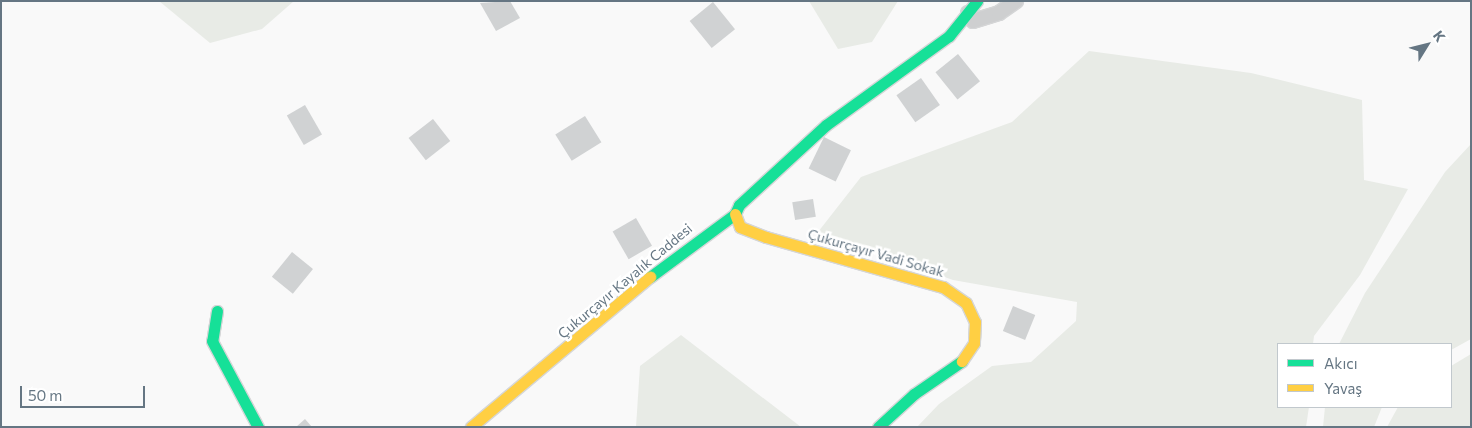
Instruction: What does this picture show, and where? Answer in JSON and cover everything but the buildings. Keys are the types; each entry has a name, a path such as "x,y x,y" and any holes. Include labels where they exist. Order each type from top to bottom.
{"street":[{"name":"Çukurçayır Kayalık Caddesi","path":"471,427 694,240 735,214 739,205 826,125 949,36 977,1"},
{"path":"968,14 974,21 1000,13 1016,1"},
{"name":"Çukurçayır Vadi Sokak","path":"735,214 740,227 766,237 943,287 966,303 975,322 974,343 964,360 914,394 878,427"},
{"path":"217,311 212,341 258,427"}],"shaded area":[{"path":"159,1 294,1 262,29 210,43"},
{"path":"809,1 898,1 872,42 838,49"},
{"path":"1089,51 1251,73 1362,100 1364,180 1408,189 1360,275 1314,336 1313,343 1277,343 1277,408 1309,408 1306,427 917,427 939,404 992,366 1031,362 1076,321 1077,302 953,280 818,232 861,177 1012,122"},
{"path":"1471,144 1471,339 1452,349 1452,343 1340,343 1365,293 1445,172"},
{"path":"681,335 801,427 636,427 640,366"},
{"path":"1471,354 1471,427 1387,427 1397,408 1452,408 1452,365"},
{"path":"1325,408 1382,408 1374,427 1323,427"}],"traffic: fast":[{"path":"650,277 735,214 739,205 826,125 949,36 977,1"},
{"path":"217,311 212,341 258,427"},
{"path":"878,427 914,394 962,361"}],"traffic: slow":[{"path":"735,214 740,227 766,237 943,287 966,303 975,322 974,343 962,361"},
{"path":"471,427 650,277"}]}
